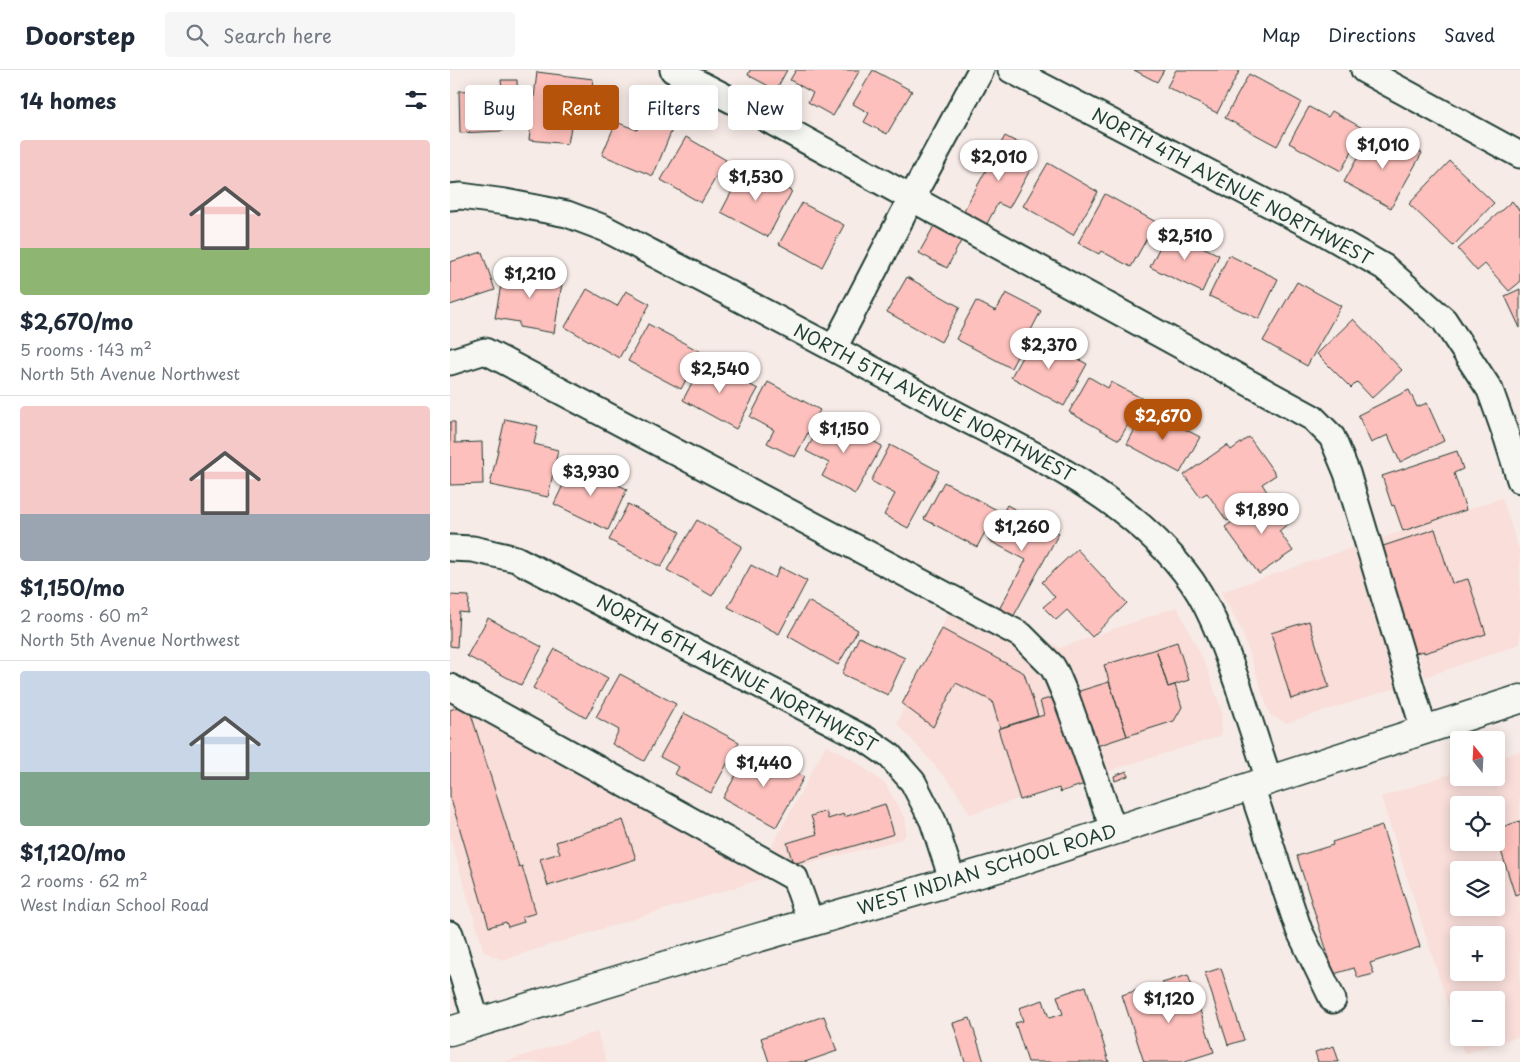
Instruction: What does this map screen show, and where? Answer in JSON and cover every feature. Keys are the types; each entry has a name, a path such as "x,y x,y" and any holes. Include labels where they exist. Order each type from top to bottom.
{"main road":[{"name":"WEST INDIAN SCHOOL ROAD","path":"450,1031 953,882 1520,699"}],"street":[{"path":"674,70 1280,398 1313,418 1332,437 1347,473 1424,730"},
{"path":"834,348 911,199 981,70"},
{"name":"NORTH 4TH AVENUE NORTHWEST","path":"1010,70 1323,232 1384,267 1444,320 1490,390 1520,480"},
{"path":"1364,70 1520,155"},
{"name":"NORTH 5TH AVENUE NORTHWEST","path":"450,197 461,196 505,202 567,214 604,228 834,348 1064,472 1108,499 1135,519 1185,572 1205,604 1223,643 1299,930 1333,1000"},
{"path":"450,362 485,351 1021,634 1052,666 1056,673 1114,831"},
{"name":"NORTH 6TH AVENUE NORTHWEST","path":"450,548 473,549 516,559 867,740 890,756 913,782 933,822 953,882"},
{"path":"450,687 795,878 811,923"},
{"path":"450,934 478,1023"}],"shaded area":[{"path":"1502,498 1520,553 1520,644 1425,677 1382,538"},
{"path":"1364,544 1411,683 1287,723 1270,715 1242,631 1221,592"},
{"path":"960,587 1060,648 1177,607 1207,668 1222,712 1221,736 970,814 952,785 897,723"},
{"path":"450,692 775,875 502,960 484,952 450,837"},
{"path":"826,745 855,761 885,784 906,820 906,833 903,839 795,867 769,852"},
{"path":"1520,751 1520,1036 1505,1041 1505,991 1450,991 1450,1011 1381,797 1450,774 1450,786 1505,786 1505,756"},
{"path":"597,1032 607,1062 504,1062"},
{"path":"1461,1046 1489,1046 1464,1054"}],"building":[{"path":"750,70 787,70 779,85 767,85 748,75"},
{"path":"796,70 860,70 833,116 808,102 813,93 802,85 790,80"},
{"path":"873,70 912,91 887,134 864,122 869,113 853,104"},
{"path":"1134,70 1164,70 1157,82"},
{"path":"1176,70 1240,70 1217,113 1167,87"},
{"path":"537,72 593,79 592,85 543,85 543,130 570,130 568,144 529,140 530,130 533,130 533,106"},
{"path":"1249,74 1301,102 1277,146 1225,118"},
{"path":"501,80 517,80 517,85 502,85"},
{"path":"459,91 465,91 465,130 503,131 460,133"},
{"path":"1309,107 1328,117 1332,111 1364,129 1341,171 1289,143"},
{"path":"619,123 629,127 629,130 672,130 653,176 602,155 613,130 619,130"},
{"path":"1387,134 1422,153 1391,208 1344,182 1365,144 1378,151"},
{"path":"1005,136 1039,154 1009,208 998,203 983,231 959,219"},
{"path":"686,137 726,160 701,203 661,180"},
{"path":"1450,161 1494,203 1453,246 1409,204"},
{"path":"1048,163 1098,192 1073,235 1023,206"},
{"path":"745,166 792,191 768,237 721,212"},
{"path":"1105,194 1156,222 1131,267 1101,251 1099,254 1078,243"},
{"path":"1512,201 1520,211 1520,282 1509,291 1485,264 1477,271 1458,249"},
{"path":"802,203 844,225 822,267 779,244"},
{"path":"934,226 961,241 947,268 919,253"},
{"path":"1168,230 1219,255 1202,292 1150,267"},
{"path":"482,252 495,290 450,305 450,262"},
{"path":"1229,255 1278,279 1259,319 1209,296"},
{"path":"504,268 563,277 554,333 519,327 519,322 495,318"},
{"path":"907,277 960,307 941,342 887,312"},
{"path":"1297,282 1341,306 1307,366 1263,341"},
{"path":"587,289 617,306 626,291 650,304 619,358 565,327"},
{"path":"1520,289 1520,328 1505,296"},
{"path":"1006,293 1041,311 1011,368 956,339 976,301 996,311"},
{"path":"1353,319 1402,370 1372,398 1357,382 1351,388 1317,354"},
{"path":"648,324 701,352 681,389 628,361"},
{"path":"1034,335 1087,364 1064,406 1011,377"},
{"path":"704,360 758,389 736,429 683,400"},
{"path":"1089,377 1108,388 1111,382 1143,399 1119,440 1069,412"},
{"path":"768,382 820,410 795,457 767,443 774,430 750,417"},
{"path":"1409,390 1417,407 1427,403 1444,441 1400,462 1388,435 1371,443 1358,415"},
{"path":"1146,409 1200,437 1180,473 1127,444"},
{"path":"826,415 882,446 855,494 822,476 829,463 806,451"},
{"path":"505,419 538,426 534,444 558,450 548,497 490,485"},
{"path":"450,422 455,422 455,443 482,442 483,484 450,485"},
{"path":"1249,437 1276,475 1262,484 1268,493 1227,521 1207,493 1200,497 1184,475 1227,445 1231,450"},
{"path":"890,445 939,471 908,528 884,515 895,494 871,481"},
{"path":"1457,451 1463,469 1454,473 1466,510 1403,531 1382,476"},
{"path":"573,464 627,489 608,530 554,504"},
{"path":"944,482 997,510 977,547 924,519"},
{"path":"1279,500 1293,520 1279,531 1293,551 1259,574 1225,527 1257,504 1262,511"},
{"path":"628,504 680,532 661,567 609,540"},
{"path":"1007,505 1059,533 1011,621 997,613 1026,560 988,540"},
{"path":"697,520 742,546 712,596 667,570"},
{"path":"1435,529 1452,583 1468,579 1486,634 1424,653 1424,651 1410,654 1377,548"},
{"path":"1077,549 1127,603 1092,637 1067,610 1056,620 1043,607 1055,597 1042,582"},
{"path":"751,565 775,578 780,567 807,581 779,634 728,607"},
{"path":"450,595 469,596 468,613 459,612 457,647 450,646"},
{"path":"808,601 858,630 838,665 788,636"},
{"path":"488,618 542,647 521,685 467,656"},
{"path":"1309,621 1329,687 1291,699 1271,633"},
{"path":"942,629 1024,673 1038,716 1000,728 992,701 956,683 933,727 902,704"},
{"path":"859,637 905,658 888,695 842,674"},
{"path":"1177,642 1189,680 1168,687 1156,649"},
{"path":"555,649 608,678 586,718 533,688"},
{"path":"1156,649 1168,687 1175,685 1182,707 1174,721 1127,736 1104,665"},
{"path":"620,674 676,704 644,761 612,744 619,730 596,717"},
{"path":"1109,682 1127,736 1094,747 1076,692"},
{"path":"1057,696 1085,784 1060,792 1059,788 1020,800 998,729 1044,715 1040,701"},
{"path":"458,707 471,714 519,867 522,866 536,913 522,917 524,922 508,927 506,922 489,927 450,796 450,710"},
{"path":"684,713 739,742 711,793 675,774 679,767 660,757"},
{"path":"751,748 804,777 776,827 723,798"},
{"path":"1127,771 1128,776 1115,781 1114,776"},
{"path":"885,804 894,834 793,864 787,843 817,834 811,816 826,811 828,819 844,814 844,817"},
{"path":"623,820 636,859 548,886 540,859 560,853 556,842"},
{"path":"1520,821 1520,893 1515,895 1501,851 1505,851 1505,826"},
{"path":"1382,826 1420,947 1370,963 1374,974 1358,978 1354,968 1334,974 1297,856 1333,845 1332,842"},
{"path":"1221,968 1244,1040 1228,1045 1205,973"},
{"path":"1188,975 1214,1052 1182,1062 1144,1062 1122,995 1147,987 1152,1002 1167,997 1162,983"},
{"path":"1086,986 1109,1062 1028,1062 1015,1023 1023,1021 1019,1008 1043,1000 1049,1018 1063,1014 1057,996"},
{"path":"824,1016 837,1051 805,1062 769,1062 761,1038"},
{"path":"970,1018 984,1062 965,1062 953,1023"},
{"path":"1334,1046 1339,1062 1318,1062 1315,1052"}]}
